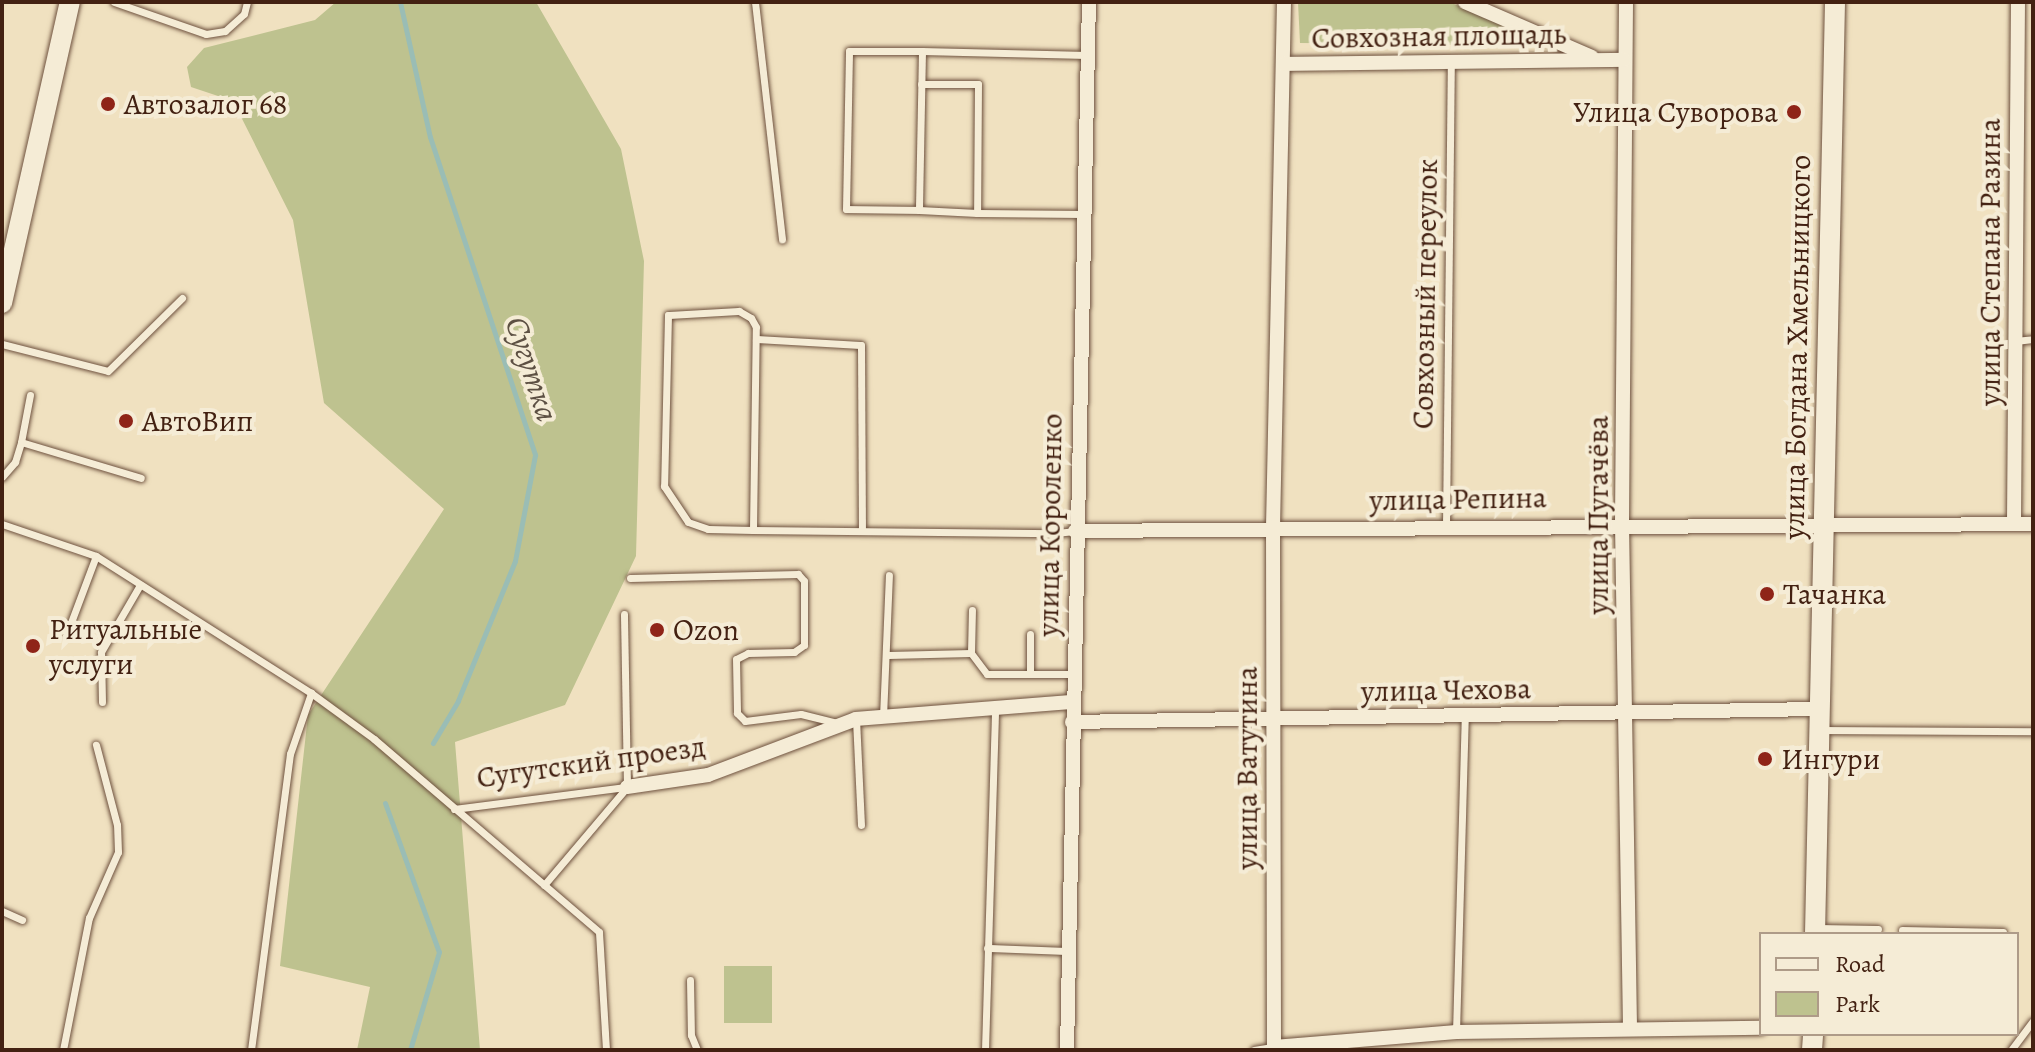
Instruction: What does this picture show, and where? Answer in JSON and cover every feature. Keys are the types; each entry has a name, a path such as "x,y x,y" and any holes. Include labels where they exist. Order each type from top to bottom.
{"main road":[{"path":"2,303 70,2"},
{"name":"улица Богдана Хмельницкого","path":"1815,931 1835,2"}],"street":[{"name":"улица Короленко","path":"1067,1050 1075,531 1089,2"},
{"name":"улица Ватутина","path":"1274,1047 1273,527 1284,2"},
{"name":"Совхозная площадь","path":"1465,2 1596,59"},
{"name":"улица Пугачёва","path":"1626,2 1622,524 1630,1028"},
{"name":"улица Степана Разина","path":"2014,522 2018,2"},
{"name":"Совхозная площадь","path":"1284,64 1624,60"},
{"name":"улица Репина","path":"1075,531 1824,522 2033,524"},
{"name":"Сугутский проезд","path":"627,787 708,775 856,719 945,716 995,708 1073,702"},
{"name":"улица Чехова","path":"1072,722 1820,709"},
{"path":"1274,1047 1456,1032 1759,1028"}],"lane":[{"path":"114,2 206,34 225,31 244,14 247,2"},
{"path":"755,2 782,239"},
{"path":"1083,214 846,209 849,51 1087,55"},
{"path":"919,210 922,51"},
{"name":"Совхозный переулок","path":"1446,526 1451,63"},
{"path":"921,84 978,84 977,213"},
{"path":"2,344 108,371 182,298"},
{"path":"753,530 756,339 751,318 739,311 679,311 668,315 665,326 668,499 688,522 708,529 753,530 1075,531"},
{"path":"756,339 861,345 862,530"},
{"path":"2015,341 2033,339"},
{"path":"2,477 15,462 30,395"},
{"path":"21,442 141,478"},
{"name":"Сугутский проезд","path":"2,524 96,556 311,693 374,739 454,809 627,787"},
{"path":"67,633 96,556"},
{"path":"630,578 798,574 804,581 804,645 794,652 748,653 736,659 737,713 745,721 801,714 839,723"},
{"path":"883,717 889,575"},
{"path":"102,702 101,652 140,585"},
{"path":"972,610 971,653 987,674 1073,674"},
{"path":"544,885 627,787 624,614"},
{"path":"1030,634 1030,674"},
{"path":"888,655 971,653"},
{"path":"251,1050 290,754 311,693"},
{"path":"985,1050 995,708"},
{"path":"1456,1032 1465,715"},
{"path":"856,719 861,825"},
{"path":"1819,730 2033,731"},
{"path":"63,1050 89,918 118,852 117,825 96,745"},
{"path":"454,809 599,932 606,1050"},
{"path":"2,911 22,920"},
{"path":"1815,931 1878,929"},
{"path":"1902,930 2003,932"},
{"path":"987,948 1069,951"},
{"path":"690,980 691,1035 697,1050"},
{"path":"2011,1050 2033,1021"},
{"path":"1254,1050 1274,1047"}],"green space":[{"path":"336,2 536,2 621,149 644,261 636,556 565,705 455,742 480,1050 357,1050 370,987 280,966 308,715 444,509 324,403 293,220 233,101 191,87 187,67 204,48 315,20"},
{"path":"1298,2 1449,2 1557,46 1300,43"},
{"path":"724,966 772,966 772,1023 724,1023"}],"waterway":[{"name":"Сугутка","path":"400,2 430,137 535,455 515,561 458,701 433,743"},
{"name":"Сугутка","path":"385,803 439,952 410,1050"}],"place":[{"name":"Автозалог 68","path":"108,104"},
{"name":"Улица Суворова","path":"1794,112"},
{"name":"АвтоВип","path":"126,421"},
{"name":"Тачанка","path":"1767,594"},
{"name":"Ozon","path":"657,630"},
{"name":"Ритуальные услуги","path":"33,646"},
{"name":"Ингури","path":"1765,759"}]}
